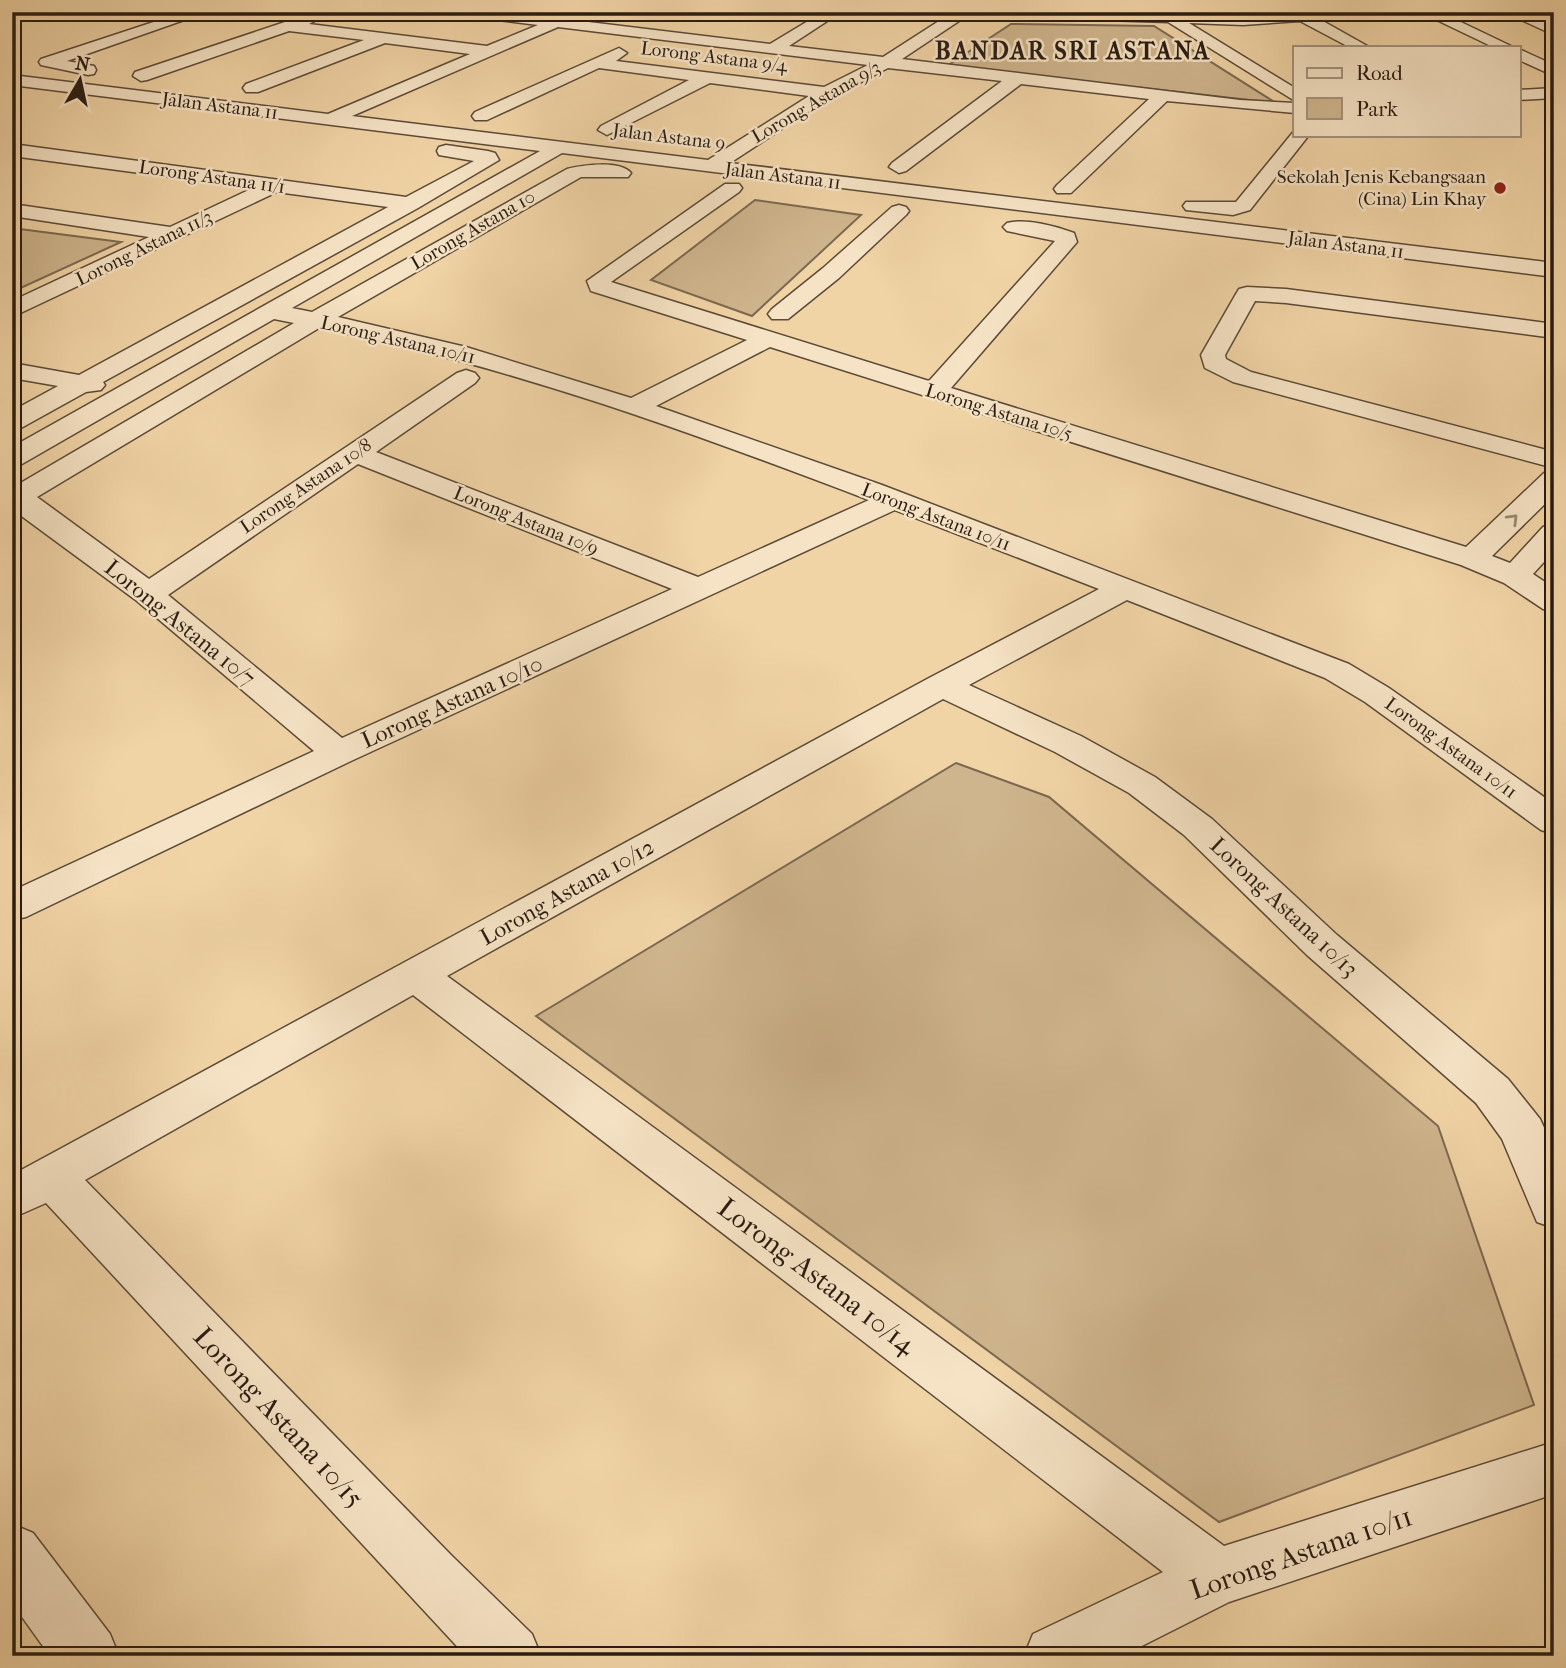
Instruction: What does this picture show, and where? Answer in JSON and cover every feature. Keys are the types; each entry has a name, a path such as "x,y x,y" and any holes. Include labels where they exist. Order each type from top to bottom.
{"street":[{"path":"12,19 39,12"},
{"path":"102,71 49,65 47,62 86,47 200,12"},
{"path":"182,81 135,75 327,12"},
{"path":"467,12 1163,96 1293,108"},
{"path":"331,119 580,12"},
{"path":"774,48 834,12"},
{"name":"Lorong Astana 9/3","path":"710,166 828,93 888,61 964,12"},
{"path":"977,12 1172,19 1306,18 1391,12"},
{"path":"1427,12 1503,46"},
{"path":"1511,12 1554,30"},
{"path":"1306,18 1359,46"},
{"path":"1172,19 1293,95"},
{"path":"287,26 486,51"},
{"path":"134,33 169,38"},
{"path":"481,116 659,35"},
{"path":"252,88 384,38"},
{"path":"193,41 227,46"},
{"path":"1520,54 1554,71"},
{"name":"Lorong Astana 9/4","path":"596,63 828,93"},
{"path":"926,171 892,166 1018,77"},
{"name":"Jalan Astana 9","path":"645,134 601,129 706,78"},
{"name":"Jalan Astana 11","path":"12,80 1554,270"},
{"path":"12,97 43,84"},
{"path":"229,86 293,94"},
{"path":"1520,95 1554,93"},
{"path":"1064,189 1163,96"},
{"name":"Jalan Astana 11","path":"12,97 488,157 485,163 12,422"},
{"path":"330,98 400,107"},
{"path":"458,113 518,120"},
{"path":"1178,204 1226,209 1243,206 1299,136"},
{"name":"Jalan Astana 9","path":"717,143 766,149"},
{"path":"12,458 560,148"},
{"name":"Lorong Astana 11/1","path":"12,150 411,204"},
{"name":"Lorong Astana 10","path":"15,498 316,320 574,173 603,171 925,214"},
{"name":"Lorong Astana 11/3","path":"12,310 276,185"},
{"path":"1040,186 1089,193"},
{"name":"Lorong Astana 10/5","path":"733,188 598,281 599,286 1472,559 1515,576 1554,602"},
{"path":"861,205 881,188"},
{"path":"12,210 172,233"},
{"path":"780,314 831,273 899,211"},
{"path":"933,392 1066,242 1066,238 1059,234 989,223"},
{"path":"1472,559 1553,464 1241,377 1214,363 1213,355 1247,294 1286,296 1554,331"},
{"name":"Lorong Astana 10/11","path":"274,312 455,351 635,406 893,500 1337,671 1377,695 1554,822"},
{"path":"635,406 768,340"},
{"path":"12,370 129,392"},
{"name":"Lorong Astana 10/8","path":"148,594 466,379"},
{"name":"Lorong Astana 10/9","path":"354,453 699,590"},
{"name":"Lorong Astana 10/7","path":"15,498 148,594 338,753"},
{"name":"Lorong Astana 10/10","path":"15,901 893,500"},
{"path":"1515,576 1554,533"},
{"name":"Lorong Astana 10/12","path":"32,1187 942,685 1125,589"},
{"name":"Lorong Astana 10/13","path":"942,685 1068,744 1142,785 1198,827 1322,944 1492,1091 1523,1132 1554,1208"},
{"name":"Lorong Astana 10/14","path":"417,976 1217,1577"},
{"name":"Lorong Astana 10/15","path":"32,1187 510,1656"},
{"name":"Lorong Astana 10/11","path":"1055,1656 1217,1577 1554,1468"},
{"path":"12,1553 88,1656"}],"green space":[{"path":"1011,24 1154,26 1276,103 947,66"},
{"path":"755,200 861,215 752,316 651,280"},
{"path":"12,228 121,242 12,292"},
{"path":"956,763 1049,797 1438,1126 1534,1405 1219,1522 536,1016"}],"place":[{"name":"Sekolah Jenis Kebangsaan (Cina) Lin Khay","path":"1500,188"}],"district":[{"name":"BANDAR SRI ASTANA","path":"1073,51"}]}
